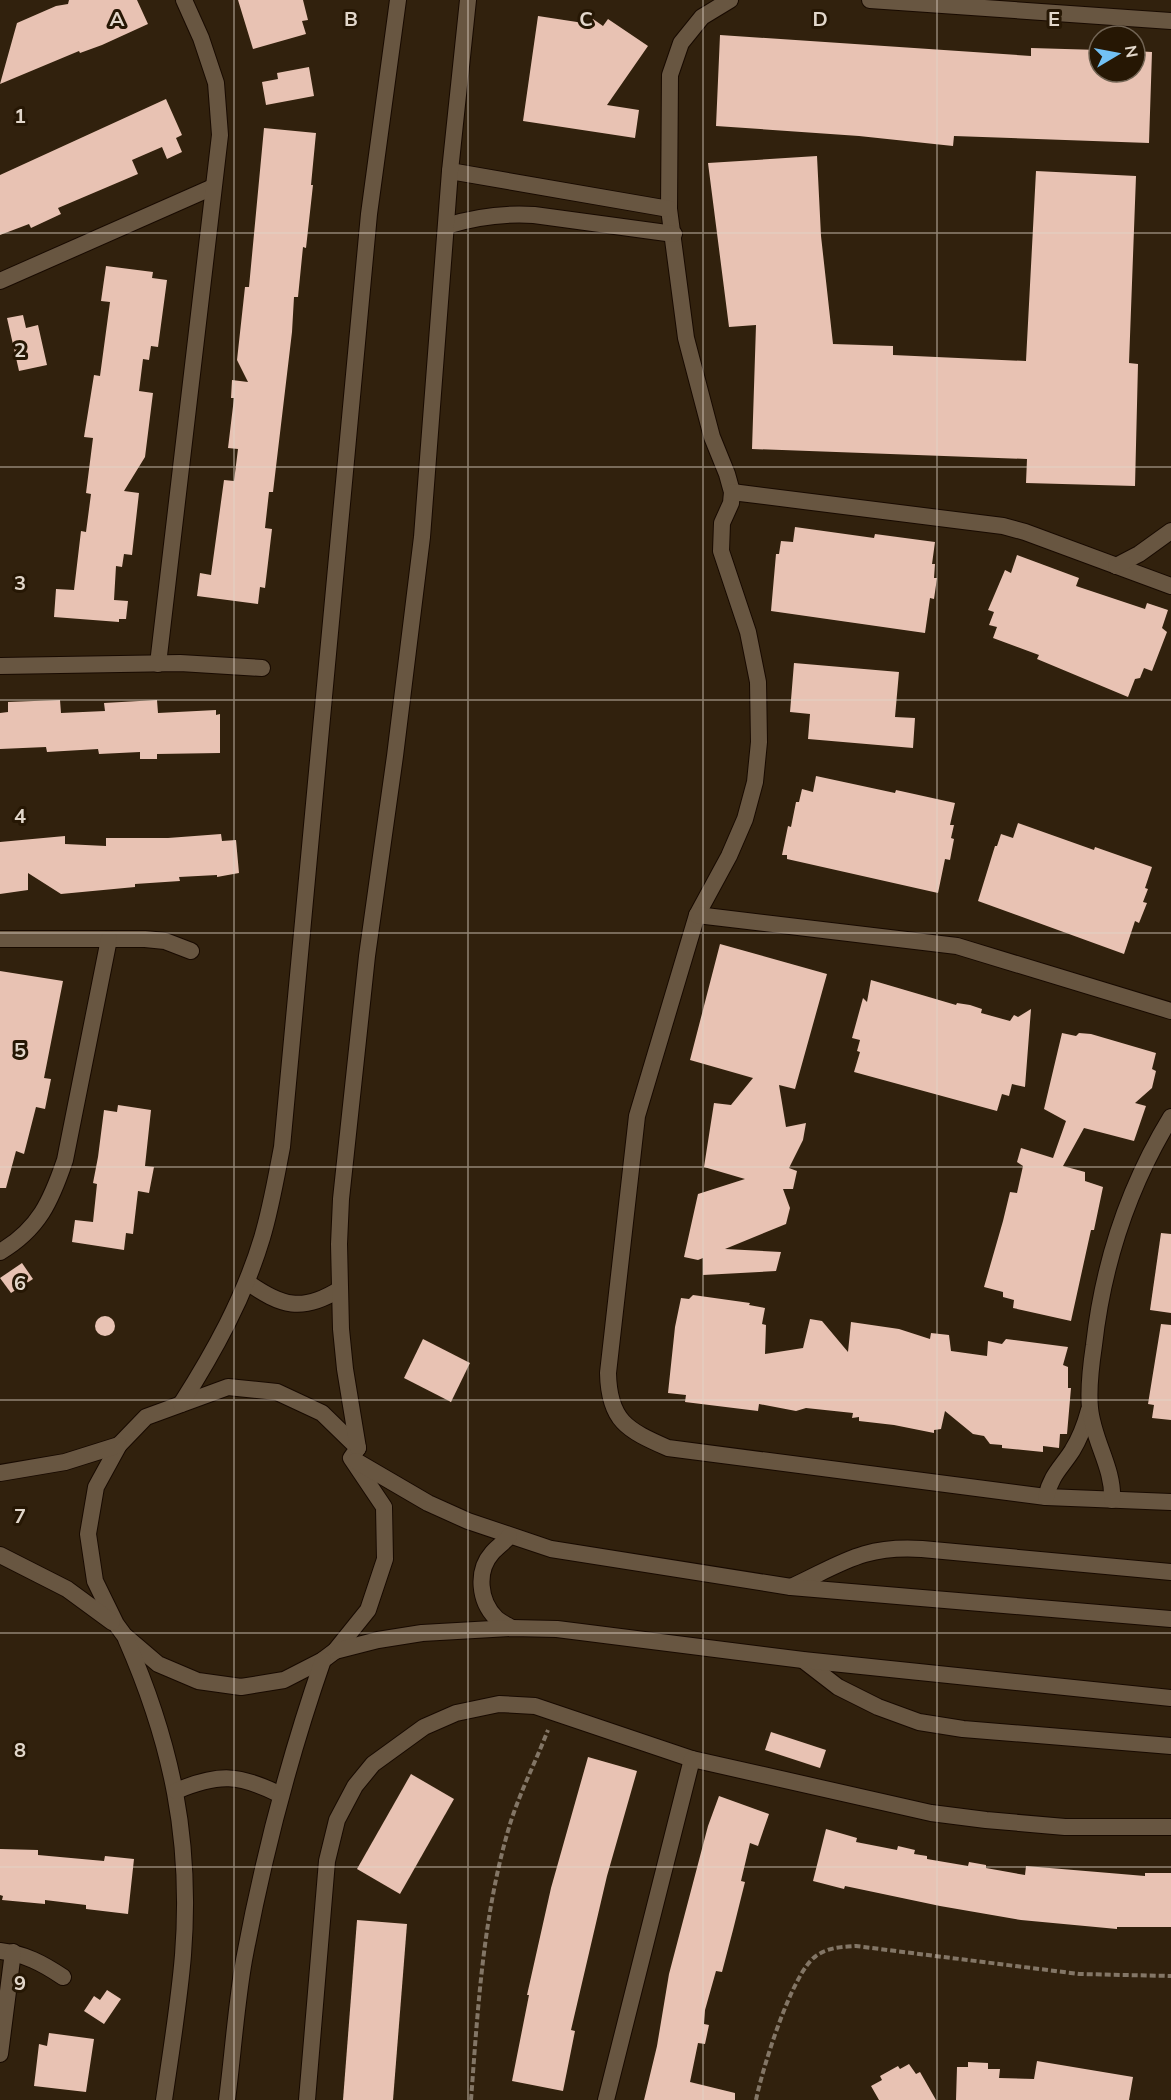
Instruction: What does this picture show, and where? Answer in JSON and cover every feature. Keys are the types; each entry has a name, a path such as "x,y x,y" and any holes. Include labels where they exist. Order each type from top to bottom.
{"street":[{"path":"158,664 220,135 216,83 201,38 184,0"},
{"path":"181,1404 228,1324 247,1282 274,1193 282,1147 369,213 398,0"},
{"path":"468,0 450,171 422,537 367,956 345,1154 339,1244 339,1289 355,1453 428,1503 468,1521 551,1549 791,1587 1171,1619"},
{"path":"730,0 702,17 688,34 681,43 670,75 669,209 686,338 712,437 732,492 731,503 722,523 721,551 748,632 758,682 759,742 755,782 745,819 729,856 697,915 637,1116 608,1373 608,1393 615,1413 629,1429 668,1448 1046,1497 1171,1502"},
{"path":"870,0 1164,21 1171,35"},
{"path":"450,171 669,209"},
{"path":"0,281 213,187"},
{"path":"446,226 467,219 512,214 674,234"},
{"path":"732,492 1003,526 1171,586"},
{"path":"1116,566 1139,554 1171,531"},
{"path":"0,666 180,663 262,668"},
{"path":"697,915 957,946 1171,1011"},
{"path":"0,939 165,941 191,951"},
{"path":"0,1252 29,1230 42,1215 57,1185 65,1160 109,939"},
{"path":"1112,1500 1112,1480 1098,1445 1090,1407 1091,1365 1096,1324 1114,1245 1144,1168 1171,1118"},
{"path":"247,1282 272,1299 290,1304 307,1304 324,1299 339,1289"},
{"path":"164,2100 183,1955 183,1846 176,1791 164,1738 146,1686 95,1581 88,1534 96,1487 119,1445 146,1417 228,1387 277,1392 322,1413 355,1453 384,1507 385,1559 369,1610 329,1655 281,1795 244,1962 227,2100"},
{"path":"1046,1497 1056,1470 1079,1438 1090,1407"},
{"path":"0,1473 65,1462 119,1445"},
{"path":"509,1536 491,1553 483,1569 481,1587 486,1604 497,1618 512,1628"},
{"path":"791,1587 855,1556 891,1548 1171,1572"},
{"path":"0,1555 67,1589 120,1630 158,1664 198,1681 241,1687 284,1680 329,1655 378,1640 422,1634 512,1628 557,1629 803,1660 1171,1698"},
{"path":"803,1660 838,1687 878,1707 920,1722 963,1729 1171,1746"},
{"path":"307,2100 327,1861 337,1820 355,1786 373,1764 424,1727 456,1713 499,1704 535,1706 692,1759 931,1813 1065,1827 1171,1827"},
{"path":"606,2100 692,1759"},
{"path":"176,1791 201,1780 229,1777 256,1782 281,1795"},
{"path":"0,2054 7,1952 37,1960 63,1977"}],"path":[{"path":"471,2100 480,1982 493,1895 511,1822 555,1713"},
{"path":"756,2100 779,2026 802,1971 816,1956 833,1948 856,1946 1079,1974 1171,1976"}],"building":[{"path":"69,0 137,0 148,24 102,45 80,53 79,51 0,84 17,23 56,6 68,4"},
{"path":"238,0 303,0 308,20 302,21 306,34 253,49"},
{"path":"538,16 590,24 593,19 603,26 608,19 648,46 607,105 639,110 635,138 523,121"},
{"path":"720,35 1031,56 1031,48 1087,50 1087,84 1147,84 1147,52 1152,52 1149,143 954,136 953,146 859,136 716,126"},
{"path":"309,67 314,96 266,105 262,82 278,79 277,73"},
{"path":"166,99 182,135 176,138 182,152 167,159 162,147 132,160 138,174 58,208 61,214 31,228 29,224 0,235 0,175"},
{"path":"264,128 316,133 306,248 303,247 298,297 294,297 273,492 269,492 265,528 272,529 265,588 260,587 258,604 197,596 200,573 211,575 224,480 234,481 238,449 228,448 234,398 231,398 232,380 248,382 237,360 245,287 249,287"},
{"path":"817,156 821,236 833,344 893,346 893,355 1026,361 1036,171 1136,176 1129,363 1138,364 1135,486 1026,483 1027,459 752,449 756,325 729,327 708,163"},
{"path":"106,266 153,272 152,278 167,280 158,347 151,346 149,360 143,359 139,391 153,393 145,457 124,491 139,493 132,555 124,554 122,567 116,566 114,600 128,601 126,619 119,619 119,622 54,617 56,589 74,590 81,531 86,532 91,494 86,493 93,438 84,437 94,375 100,376 110,302 101,301"},
{"path":"23,315 26,328 38,325 47,365 19,371 7,318"},
{"path":"795,527 874,538 875,534 935,542 932,564 935,564 934,578 937,578 934,599 930,598 925,633 771,611 776,554 779,554 781,541 793,542"},
{"path":"1017,555 1079,578 1076,586 1145,609 1147,603 1168,610 1162,628 1167,632 1152,671 1144,668 1140,678 1135,679 1128,697 1037,659 1039,655 993,638 997,627 989,625 994,612 988,610 1005,570 1011,573"},
{"path":"794,663 899,672 895,717 915,718 913,748 808,739 810,714 790,712"},
{"path":"60,700 61,713 105,711 104,703 157,700 158,713 216,710 216,715 220,714 220,753 157,754 157,759 140,759 140,752 99,754 98,749 47,752 46,747 0,749 0,713 8,712 8,702"},
{"path":"816,776 955,803 950,825 954,825 951,838 954,839 950,860 945,859 938,893 787,859 787,855 782,855 796,802 799,802 802,789 813,792"},
{"path":"1018,823 1094,850 1095,847 1152,867 1143,902 1147,903 1139,923 1135,921 1124,954 978,901 1001,834 1013,838"},
{"path":"221,834 222,841 236,840 239,873 217,877 217,875 179,877 180,881 135,884 135,887 61,894 28,873 28,890 0,894 0,842 65,836 65,844 106,846 106,838 168,838"},
{"path":"720,944 827,974 795,1089 779,1085 786,1127 806,1123 803,1140 789,1168 797,1171 793,1189 783,1189 790,1208 786,1224 725,1249 781,1252 776,1271 703,1275 703,1258 698,1260 684,1257 698,1194 745,1179 704,1167 714,1103 731,1105 753,1078 690,1060"},
{"path":"0,971 63,981 44,1078 51,1079 45,1109 36,1107 24,1154 16,1151 6,1188 0,1188"},
{"path":"871,980 956,1005 957,1003 970,1005 982,1009 981,1013 1010,1021 1014,1015 1018,1017 1031,1009 1025,1087 1012,1084 1009,1096 1002,1094 997,1111 854,1072 860,1052 857,1051 860,1040 852,1038 863,998 867,1002"},
{"path":"1062,1033 1076,1036 1079,1033 1091,1034 1156,1053 1152,1069 1156,1071 1152,1088 1135,1103 1146,1106 1134,1141 1084,1128 1063,1166 1085,1172 1085,1181 1103,1187 1071,1321 1013,1308 1014,1300 1003,1297 1003,1292 984,1287 1010,1192 1017,1193 1023,1166 1017,1162 1021,1148 1053,1158 1066,1121 1044,1109"},
{"path":"118,1105 151,1110 145,1166 154,1167 149,1193 138,1191 133,1234 126,1233 124,1250 72,1242 75,1220 93,1222 97,1184 93,1183 104,1110 117,1112"},
{"path":"1161,1233 1171,1234 1171,1313 1150,1310"},
{"path":"22,1263 33,1279 11,1293 0,1278"},
{"path":"693,1295 750,1303 749,1305 765,1308 762,1324 766,1325 765,1354 803,1348 810,1319 822,1321 848,1352 851,1322 899,1329 930,1339 931,1333 949,1335 951,1351 987,1356 988,1341 1002,1344 1006,1339 1068,1347 1063,1365 1068,1367 1068,1388 1071,1388 1067,1434 1060,1434 1059,1448 1043,1446 1043,1452 1002,1448 1002,1445 990,1444 984,1436 973,1434 945,1411 941,1429 934,1430 934,1433 859,1421 859,1417 852,1418 853,1413 806,1408 796,1411 759,1404 758,1411 685,1402 686,1395 668,1393 675,1327 681,1298 689,1299"},
{"path":"105,1316 112,1319 115,1326 112,1333 105,1336 98,1333 95,1326 98,1319"},
{"path":"1161,1324 1171,1325 1171,1420 1152,1418 1154,1405 1148,1404"},
{"path":"423,1339 470,1363 451,1402 404,1378"},
{"path":"771,1732 826,1750 820,1768 765,1750"},
{"path":"588,1757 637,1771 607,1876 571,2030 575,2031 563,2091 512,2081 529,1995 527,1995 551,1888"},
{"path":"411,1774 454,1799 400,1894 357,1869"},
{"path":"719,1796 769,1814 758,1846 750,1843 741,1881 745,1882 722,1972 716,1971 705,2010 704,2024 709,2025 705,2044 698,2043 690,2082 735,2093 735,2100 644,2100 657,2046 669,1974 708,1826"},
{"path":"826,1829 857,1838 856,1842 897,1850 898,1846 915,1850 914,1854 927,1856 927,1859 968,1866 969,1862 986,1865 986,1868 1025,1875 1026,1866 1145,1876 1145,1873 1171,1873 1171,1927 1117,1927 1117,1929 1021,1920 845,1886 844,1889 813,1881"},
{"path":"0,1849 38,1850 38,1855 104,1861 105,1856 134,1859 128,1914 86,1909 86,1905 45,1900 45,1904 2,1900 3,1896 0,1895"},
{"path":"357,1920 407,1924 393,2100 343,2100"},
{"path":"107,1990 121,1999 104,2024 84,2011 94,1996 100,2000"},
{"path":"49,2033 94,2039 86,2092 34,2086 39,2044 47,2046"},
{"path":"1037,2061 1133,2077 1129,2100 956,2100 957,2067 968,2067 968,2062 988,2063 988,2069 1000,2069 999,2078 1034,2079"},
{"path":"909,2064 916,2074 920,2072 936,2100 879,2100 871,2086 882,2080 880,2076 898,2066 900,2069"}]}
